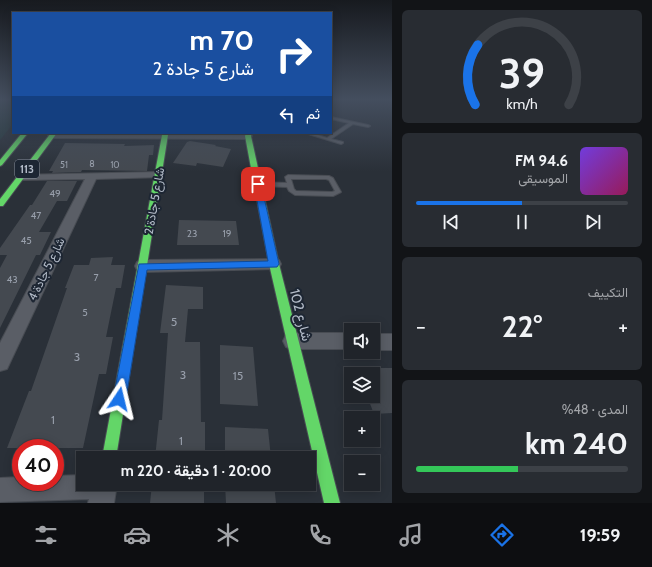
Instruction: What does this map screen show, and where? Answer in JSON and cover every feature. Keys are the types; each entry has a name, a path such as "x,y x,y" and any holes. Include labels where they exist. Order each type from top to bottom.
{"street":[{"name":"113","path":"0,164 24,134"},
{"name":"113","path":"0,204 53,134"},
{"path":"53,134 132,134 165,136 248,134"},
{"name":"شارع 102","path":"248,134 274,264 332,503"},
{"name":"شارع 5 جادة 2","path":"110,451 165,136"},
{"path":"21,177 158,175"},
{"name":"شارع 5 جادة 4","path":"0,362 92,176"},
{"path":"142,266 274,264"},
{"path":"292,341 344,341"},
{"path":"380,342 392,342"},
{"path":"0,490 76,491"}],"lane":[{"path":"328,139 351,123"},
{"path":"355,123 368,126"},
{"path":"310,134 341,143"},
{"path":"290,177 327,177 331,179 338,192 333,194 297,194 292,192 289,185 288,178 290,177"},
{"path":"258,184 289,185"}],"green space":[{"path":"0,123 12,123 12,125 0,140"}],"building":[{"path":"190,141 231,149 223,167 197,163 196,166 173,163 187,142"},
{"path":"65,143 125,144 124,146 154,145 153,155 149,155 147,171 82,170 81,172 52,173 53,171 49,171"},
{"path":"47,181 77,181 67,201 57,201 39,232 51,232 40,255 36,255 0,328 0,268 7,255 0,255 0,248 30,205 32,205"},
{"path":"179,220 236,221 239,245 177,245"},
{"path":"113,257 111,265 125,265 121,288 116,288 106,337 113,337 106,374 99,374 83,448 64,448 64,439 12,439 12,448 7,448 29,391 31,391 74,265 89,265 91,258"},
{"path":"166,285 203,287 203,309 188,309 185,342 200,342 201,422 205,422 205,451 156,451 159,420 162,420 168,333 160,333"},
{"path":"220,345 253,347 258,406 220,404"},
{"path":"380,368 392,368 392,413 380,414 380,411 373,411 370,403 380,403"},
{"path":"225,427 268,429 270,451 225,451"},
{"path":"151,491 204,491 204,503 150,503"},
{"path":"225,491 275,491 276,503 226,503"}],"traffic: fast":[{"path":"0,164 24,134"},
{"path":"0,204 53,134"},
{"path":"249,134 274,264 332,503"},
{"path":"110,451 165,135"}],"route":[{"path":"119,399 142,266 274,264 258,184"}]}
